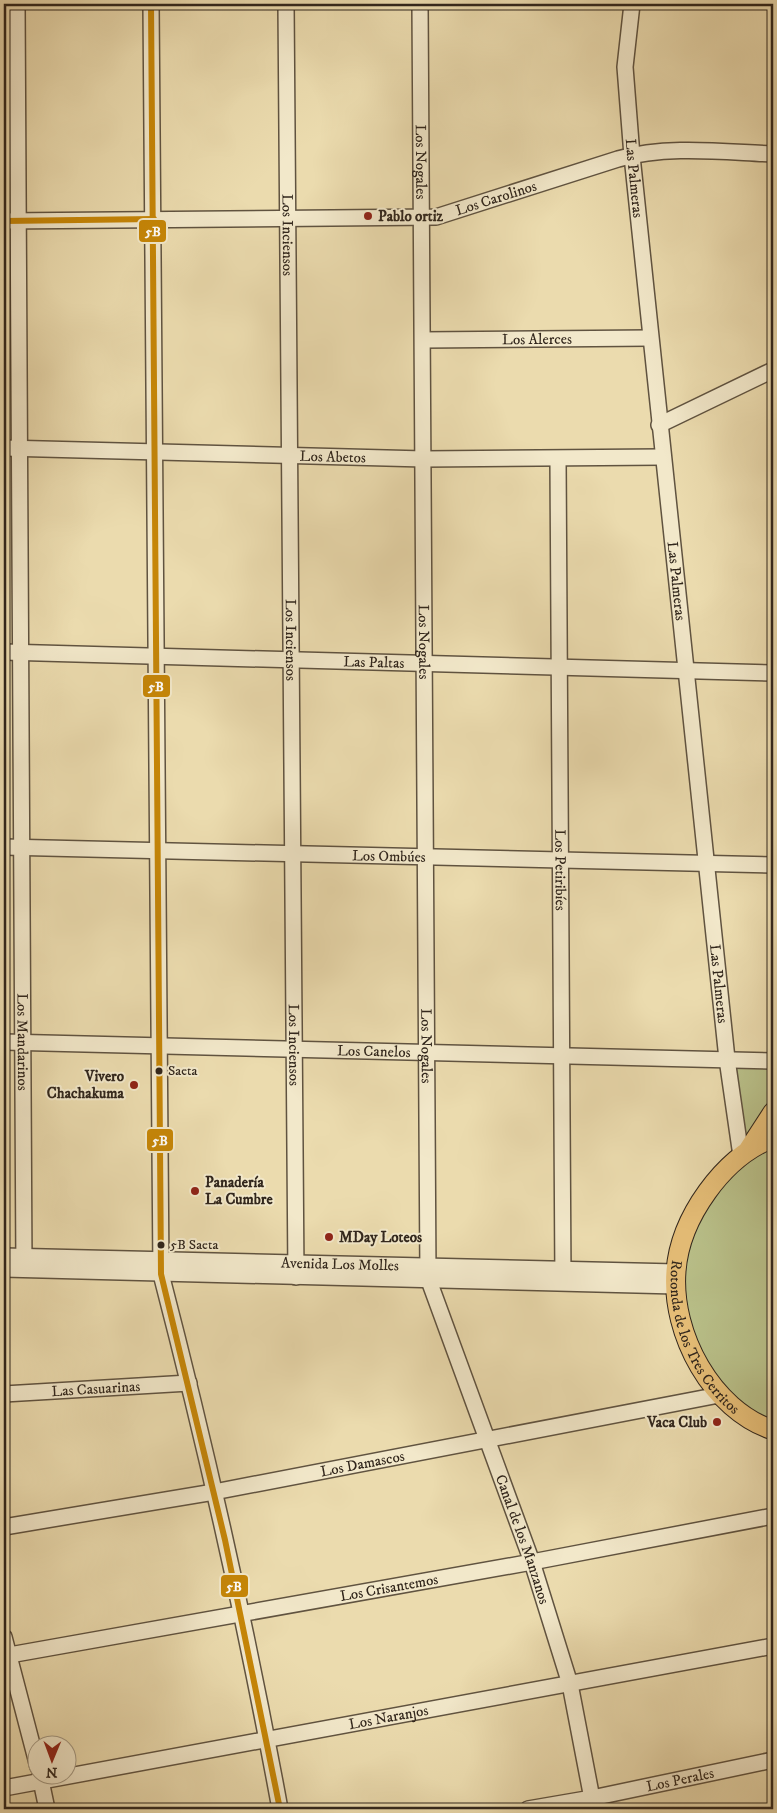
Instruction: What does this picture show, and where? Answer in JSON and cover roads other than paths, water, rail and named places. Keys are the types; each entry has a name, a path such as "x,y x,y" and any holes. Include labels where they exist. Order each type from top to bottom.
{"main road":[{"path":"744,1154 773,1112"},
{"name":"Rotonda de los Tres Cerritos","path":"769,1431 719,1395 697,1362 678,1306 676,1279 684,1238 706,1194 744,1154 773,1138"}],"street":[{"name":"Los Mandarinos","path":"17,4 10,221 21,448 24,1263"},
{"path":"151,4 161,1267 242,1614 280,1809"},
{"name":"Los Inciensos","path":"286,4 296,1270"},
{"name":"Los Nogales","path":"420,4 428,1272"},
{"name":"Las Palmeras","path":"632,4 625,67 632,156 662,457 727,1059 744,1154"},
{"name":"Los Carolinos","path":"10,221 421,218 461,210 632,156 678,151 773,154"},
{"name":"Los Alerces","path":"423,340 650,338"},
{"path":"659,425 773,370"},
{"name":"Los Abetos","path":"4,448 424,459 662,457"},
{"name":"Los Petiribíes","path":"558,459 561,859 560,1055 563,1276"},
{"name":"Las Paltas","path":"4,652 291,658 425,664 559,666 773,674"},
{"name":"Los Ombúes","path":"4,846 773,865"},
{"name":"Los Canelos","path":"4,1042 773,1061"},
{"name":"Avenida Los Molles","path":"4,1256 24,1263 676,1279"},
{"name":"Avenida Los Molles","path":"4,1269 24,1263"},
{"name":"Canal de los Manzanos","path":"428,1272 532,1562 570,1684 593,1804"},
{"name":"Las Casuarinas","path":"4,1394 189,1383"},
{"name":"Los Damascos","path":"4,1527 214,1492 719,1395"},
{"name":"Los Crisantemos","path":"6,1655 532,1562 773,1516"},
{"path":"4,1637 6,1655 28,1736"},
{"name":"Los Naranjos","path":"78,1768 268,1740 773,1646"},
{"name":"Los Perales","path":"528,1809 593,1804 773,1760"},
{"name":"Los Naranjos","path":"4,1788 28,1778"},
{"path":"42,1786 47,1809"}],"place":[{"name":"Pablo ortiz","path":"368,216"},
{"name":"Saeta","path":"159,1071"},
{"name":"Vivero Chachakuma","path":"134,1085"},
{"name":"Panadería La Cumbre","path":"195,1191"},
{"name":"MDay Loteos","path":"329,1237"},
{"name":"5B Saeta","path":"161,1245"},
{"name":"Vaca Club","path":"717,1422"}]}
